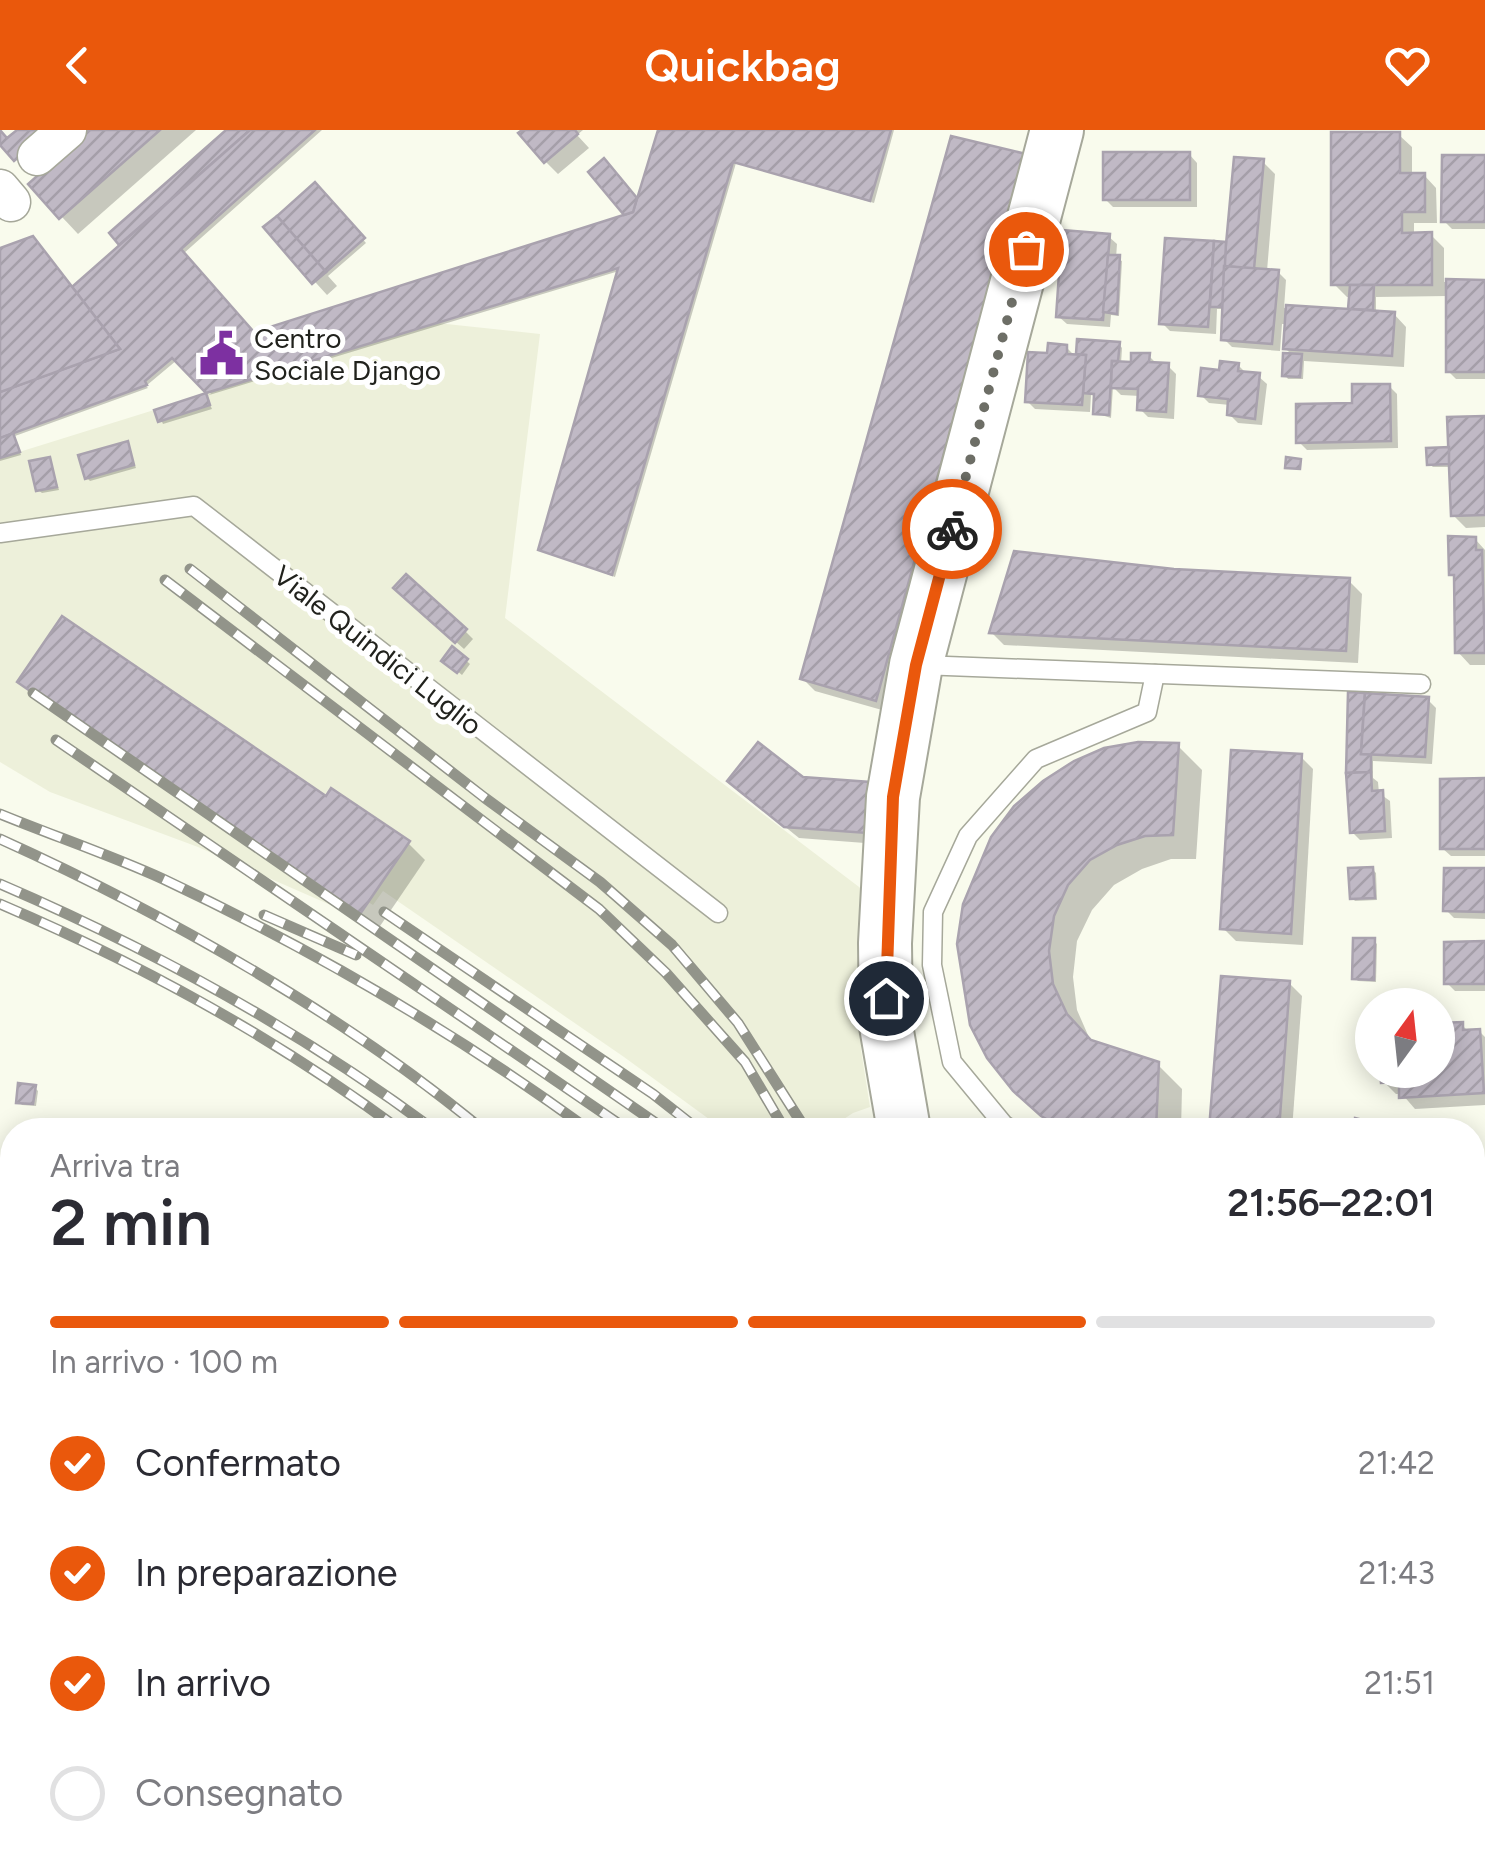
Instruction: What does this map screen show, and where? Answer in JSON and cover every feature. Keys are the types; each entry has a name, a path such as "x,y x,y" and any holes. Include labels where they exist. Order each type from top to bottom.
{"street":[{"path":"37,156 67,130"},
{"path":"902,1118 886,1026 885,943 893,797 916,665 1058,130"}],"lane":[{"name":"Viale Quindici Luglio","path":"0,534 194,506 718,913"},
{"path":"916,665 1421,684"},
{"path":"998,1118 952,1062 932,965 933,912 968,836 1036,760 1147,712 1156,674"}],"shaded area":[{"path":"437,323 540,334 505,618 863,890 861,1050 870,1107 845,1118 708,1118 383,891 373,905 360,897 358,917 198,847 50,792 0,762 0,458 154,410 158,422 210,406 206,393"}],"building":[{"path":"0,130 7,138 17,130 51,130 14,161 0,145"},
{"path":"89,130 160,130 59,219 28,184"},
{"path":"226,130 250,130 119,245 109,233"},
{"name":"Centro Sociale Django","path":"250,130 315,130 181,249 254,332 633,212 658,130 891,130 870,201 733,162 612,575 538,550 618,268 206,393 172,358 145,381 147,385 0,438 0,392 120,349 72,287"},
{"path":"575,130 578,134 544,163 518,133"},
{"path":"1331,132 1400,132 1400,173 1425,173 1425,212 1402,212 1402,233 1432,232 1432,285 1331,285"},
{"path":"951,136 1026,154 876,701 800,679"},
{"path":"1103,152 1190,152 1190,200 1103,200"},
{"path":"1442,155 1485,155 1485,222 1441,222"},
{"path":"1234,157 1264,159 1254,269 1224,266"},
{"path":"604,158 637,198 633,212 624,215 588,172"},
{"name":"Centro Sociale Django","path":"315,182 365,238 326,272 277,216"},
{"path":"277,216 326,272 312,284 263,227"},
{"path":"1062,230 1110,234 1103,320 1056,317"},
{"path":"33,236 120,349 0,392 0,248"},
{"path":"1165,238 1214,241 1208,327 1159,324"},
{"path":"1214,241 1226,242 1223,307 1210,307"},
{"path":"1108,255 1120,255 1117,314 1103,312"},
{"path":"1224,266 1279,270 1272,344 1221,340"},
{"path":"1446,279 1485,280 1485,372 1446,372"},
{"path":"1350,285 1374,285 1373,310 1348,309"},
{"path":"1286,305 1395,312 1392,356 1283,349"},
{"path":"1077,339 1120,342 1118,361 1112,361 1109,415 1093,414 1094,394 1083,393 1086,355 1076,354"},
{"path":"1048,343 1067,345 1067,354 1086,355 1082,405 1025,402 1028,352 1047,353"},
{"path":"1131,353 1150,353 1149,362 1169,363 1166,412 1137,410 1138,389 1111,388 1112,361 1131,362"},
{"path":"1283,353 1302,354 1300,377 1282,376"},
{"path":"1220,361 1239,363 1238,371 1260,373 1255,419 1227,415 1228,399 1198,396 1201,368 1219,370"},
{"path":"1352,384 1390,384 1391,441 1296,443 1296,404 1352,403"},
{"path":"206,393 210,405 158,422 154,410"},
{"path":"1485,416 1485,515 1451,516 1447,417"},
{"path":"13,433 20,452 0,458 0,438"},
{"path":"128,441 134,465 85,479 78,455"},
{"path":"1449,447 1449,464 1427,465 1426,448"},
{"path":"50,457 57,487 36,491 29,461"},
{"path":"1286,457 1301,459 1300,469 1285,468"},
{"path":"1448,536 1476,537 1476,550 1482,550 1485,653 1455,653 1454,575 1449,575"},
{"path":"1014,551 1174,569 1350,578 1346,651 989,633"},
{"path":"406,574 467,629 455,643 393,588"},
{"path":"62,616 326,796 331,788 410,841 358,917 17,682"},
{"path":"452,646 468,659 457,673 441,661"},
{"path":"1348,692 1365,693 1361,754 1371,754 1371,772 1346,773"},
{"path":"1365,693 1429,697 1425,757 1361,754"},
{"path":"758,742 803,777 870,782 867,833 784,827 727,781"},
{"path":"1138,742 1179,743 1173,835 1145,836 1117,845 1090,860 1068,885 1054,916 1049,951 1053,984 1067,1014 1091,1040 1159,1062 1157,1118 1045,1118 1013,1091 987,1058 970,1025 957,944 963,904 991,837 1014,806 1074,761 1104,748"},
{"path":"1231,750 1302,754 1291,934 1220,929"},
{"path":"1371,772 1372,791 1383,790 1385,831 1350,833 1346,773"},
{"path":"1485,778 1485,849 1440,849 1440,779"},
{"path":"1373,867 1375,898 1350,899 1348,868"},
{"path":"1444,868 1485,868 1485,912 1443,911"},
{"path":"1353,938 1375,938 1374,980 1352,979"},
{"path":"1485,941 1485,984 1444,984 1444,942"},
{"path":"1221,976 1290,981 1280,1118 1210,1118"},
{"path":"1455,1022 1463,1022 1463,1030 1480,1029 1484,1093 1399,1098 1399,1088 1455,1088"},
{"path":"18,1083 36,1085 33,1104 16,1103"}],"railway":[{"path":"190,569 485,798 600,882 672,945 738,1023 798,1118"},
{"path":"165,580 599,909 666,973 745,1062 778,1118"},
{"path":"33,693 649,1118"},
{"path":"56,740 610,1118"},
{"path":"0,814 143,870 274,934 435,1026 572,1118"},
{"path":"0,839 125,900 251,969 372,1046 468,1118"},
{"path":"0,884 114,936 224,994 331,1059 417,1118"},
{"path":"0,904 207,1005 383,1118"},
{"path":"384,912 684,1118"},
{"path":"264,915 356,955"}],"way so far":[{"path":"952,529 1026,249"}],"place":[{"name":"Centro Sociale Django","path":"221,354"}],"route":[{"path":"886,998 893,797 916,665 952,529"}]}
